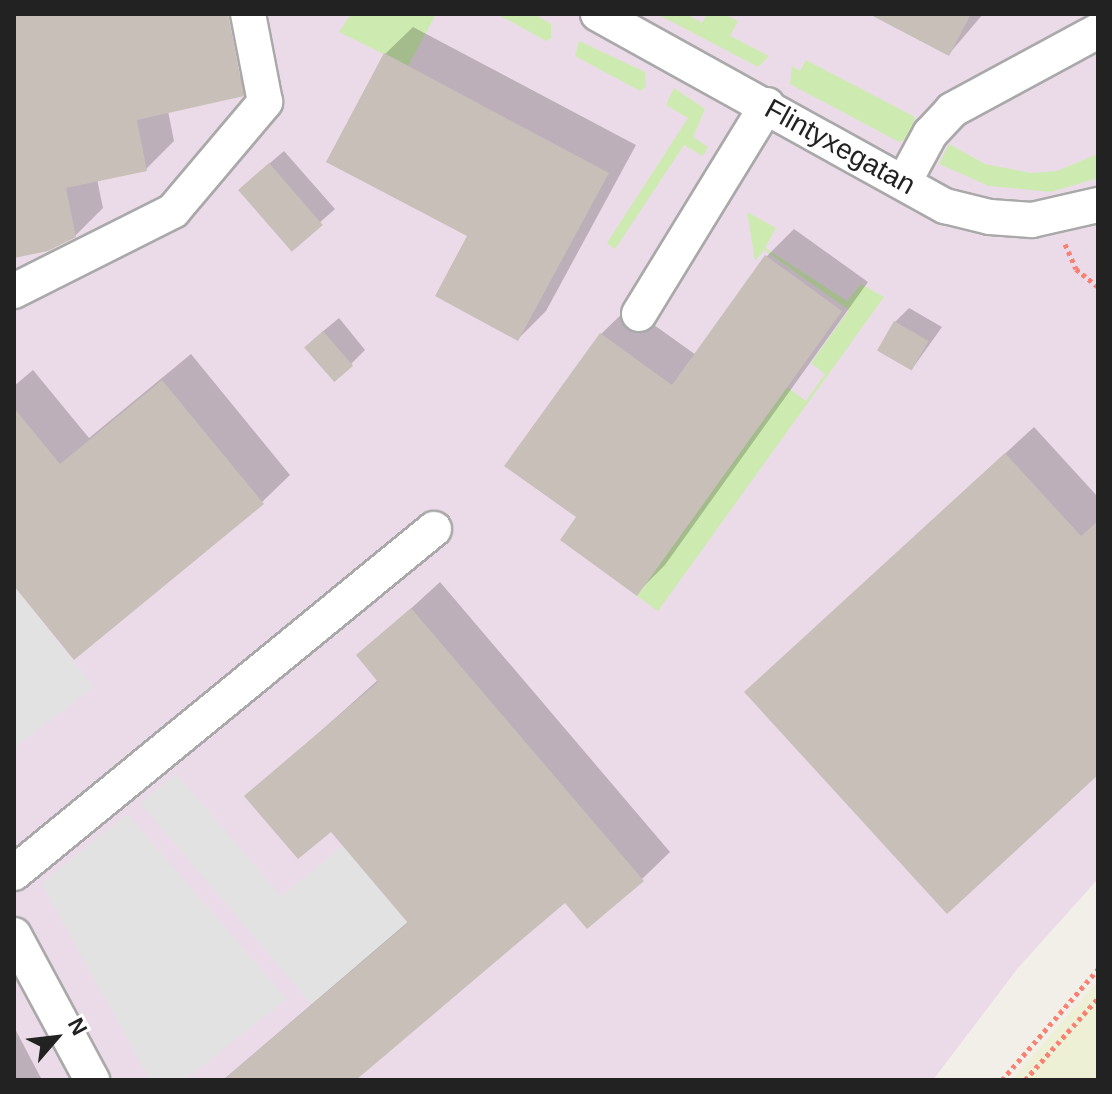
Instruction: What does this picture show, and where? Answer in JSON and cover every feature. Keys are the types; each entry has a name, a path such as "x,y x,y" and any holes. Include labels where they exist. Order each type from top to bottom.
{"street":[{"path":"14,291 173,211 265,102 248,14"},
{"name":"Flintyxegatan","path":"598,14 945,206 990,217 1055,217 1098,205"},
{"path":"904,182 930,134 952,110 1098,31"},
{"path":"639,314 767,105"},
{"path":"14,873 434,529"},
{"path":"14,935 92,1080"}],"path":[{"path":"1055,217 1076,269 1098,287"},
{"path":"1002,1080 1098,969"},
{"path":"1025,1080 1098,998"}],"shaded area":[{"path":"14,14 1098,14 1098,879 1018,968 933,1080 14,1080"},
{"path":"14,586 94,687 14,748"},
{"path":"176,773 281,896 343,846 408,923 312,1005 140,803"},
{"path":"127,814 287,999 185,1080 150,1080 41,883"}],"green space":[{"path":"351,14 436,14 408,66 339,32"},
{"path":"497,14 534,14 551,24 551,38 546,41"},
{"path":"657,14 686,14 702,23 707,14 724,14 738,21 730,36 769,56 758,67"},
{"path":"579,41 645,72 646,87 640,91 575,56"},
{"path":"806,60 915,117 910,137 899,142 790,84 792,66 800,71"},
{"path":"674,88 705,109 693,137 708,147 703,156 684,145 615,249 607,243 688,118 666,105"},
{"path":"949,144 985,164 1031,173 1057,171 1098,154 1098,178 1051,192 989,186 939,164"},
{"path":"747,212 776,228 765,248 847,301 861,284 884,297 658,611 637,596 787,387 806,401 825,374 811,363 849,310 764,250 755,261"},
{"path":"1098,980 1098,1080 1012,1080"}],"building":[{"path":"14,14 228,14 244,96 137,120 147,171 66,188 76,237 48,251 14,258"},
{"path":"869,14 971,14 949,56"},
{"path":"384,53 609,173 518,341 435,296 467,236 326,162"},
{"path":"269,163 323,225 292,252 238,190"},
{"path":"765,255 842,311 637,596 560,540 576,517 504,466 600,333 672,385"},
{"path":"894,321 929,341 912,370 877,350"},
{"path":"323,331 353,366 334,382 304,347"},
{"path":"162,380 264,504 74,660 14,586 14,408 60,464"},
{"path":"1005,453 1081,536 1098,521 1098,775 947,914 744,692"},
{"path":"411,608 644,881 587,929 565,903 356,1080 223,1080 408,923 331,832 298,859 244,796 378,682 356,655"}]}
